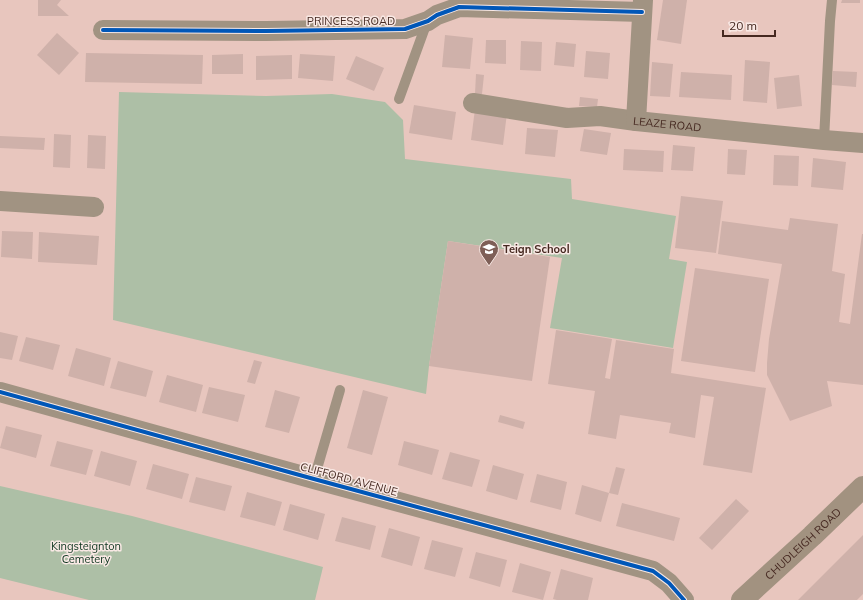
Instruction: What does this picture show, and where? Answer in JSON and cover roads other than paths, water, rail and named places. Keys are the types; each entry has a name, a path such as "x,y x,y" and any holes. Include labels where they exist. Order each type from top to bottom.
{"main road":[{"name":"CHUDLEIGH ROAD","path":"742,600 863,487"}],"street":[{"name":"PRINCESS ROAD","path":"103,30 405,30 428,21 437,15 459,8 643,6"},
{"path":"636,121 643,6"},
{"name":"LEAZE ROAD","path":"473,103 567,118 600,116 636,121 863,143"},
{"path":"0,201 94,207"},
{"name":"CLIFFORD AVENUE","path":"0,392 653,571 669,583 684,600"}],"lane":[{"path":"824,140 832,0"},
{"path":"399,99 428,21"},
{"name":"CLIFFORD AVENUE","path":"314,479 340,390"}],"place":[{"name":"Teign School","path":"489,266"}],"park label":[{"name":"Kingsteignton Cemetery","path":"86,552"}]}
